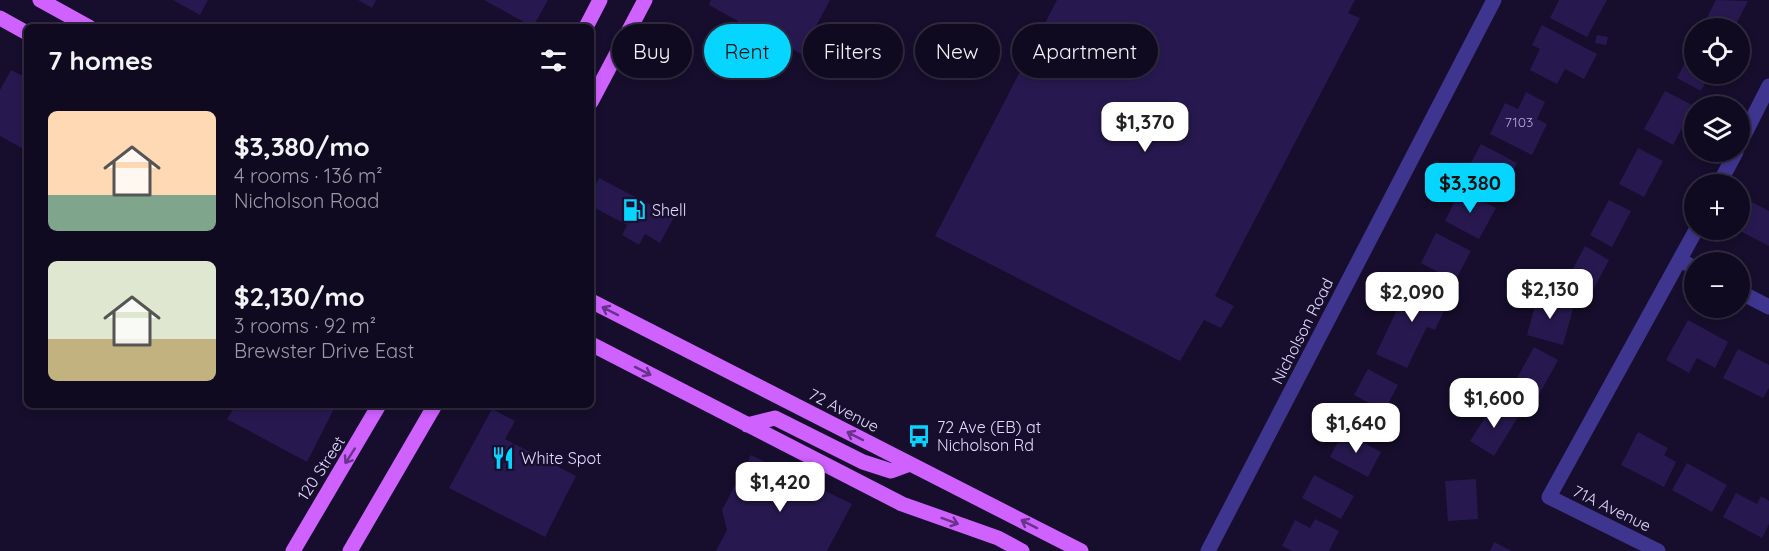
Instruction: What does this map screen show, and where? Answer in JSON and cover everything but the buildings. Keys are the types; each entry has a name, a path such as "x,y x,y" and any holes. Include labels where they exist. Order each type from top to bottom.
{"main road":[{"path":"40,0 83,24"},
{"path":"588,24 600,0"},
{"path":"594,96 645,0"},
{"path":"0,18 24,31"},
{"name":"72 Avenue","path":"594,303 1081,551"},
{"path":"594,346 902,504 998,538 1022,551"},
{"name":"120 Street","path":"292,551 377,408"},
{"path":"350,551 433,408"},
{"path":"747,425 775,418 863,462 891,471 910,464"}],"street":[{"name":"Nicholson Road","path":"1208,551 1494,0"},
{"path":"1750,123 1769,86"},
{"path":"1684,263 1680,261 1691,240"},
{"name":"71A Avenue","path":"1658,551 1549,497 1680,261"},
{"path":"1750,297 1769,307"}],"place":[{"name":"Shell","path":"634,210"},
{"name":"72 Ave (EB) at Nicholson Rd","path":"919,436"},
{"name":"White Spot","path":"503,458"}]}
